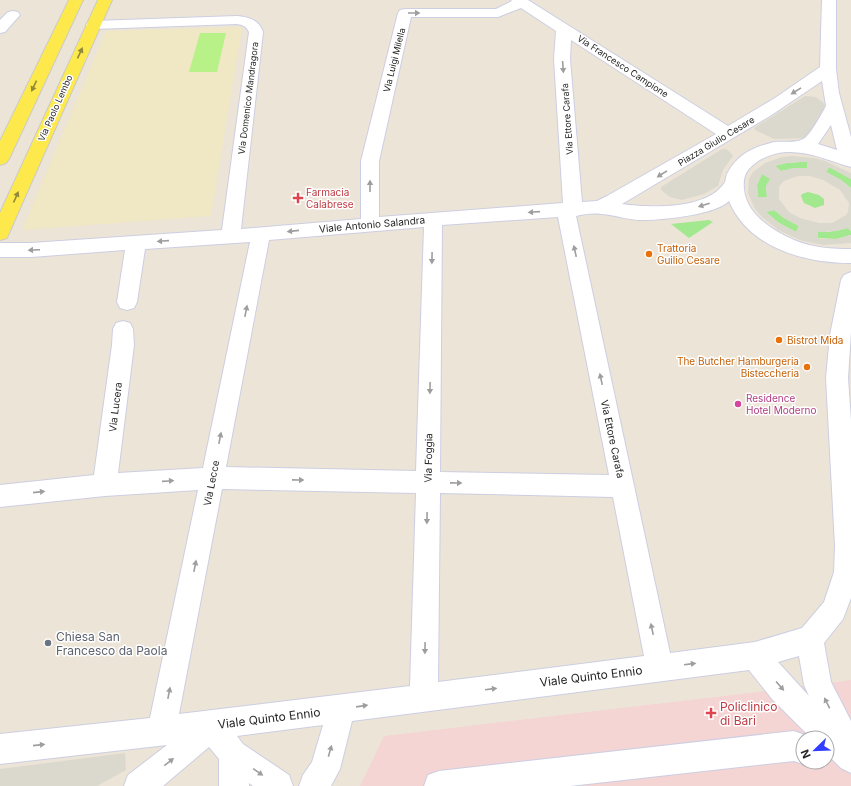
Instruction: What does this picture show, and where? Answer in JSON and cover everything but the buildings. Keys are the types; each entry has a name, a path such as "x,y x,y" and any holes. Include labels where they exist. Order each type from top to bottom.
{"main road":[{"path":"0,159 76,0"},
{"name":"Via Paolo Lembo","path":"2,223 105,0"},
{"path":"63,25 93,25"}],"street":[{"path":"829,0 828,69 832,100 846,150 851,160"},
{"name":"Via Francesco Campione","path":"520,1 564,28 733,143 765,142 794,147"},
{"name":"Via Luigi Milella","path":"370,225 370,161 405,13 498,13 520,1"},
{"path":"0,29 13,15"},
{"name":"Via Domenico Mandragora","path":"93,25 237,20 251,23 254,27 256,32 231,236"},
{"name":"Via Ettore Carafa","path":"564,28 562,59 570,210 623,486 660,668"},
{"name":"Piazza Giulio Cesare","path":"600,207 733,143 828,69"},
{"path":"832,100 851,108"},
{"path":"794,147 812,141 832,100"},
{"path":"733,143 738,170 734,183 736,197 743,212 756,226 773,238 792,248 813,254 835,257 851,256"},
{"name":"Piazza Giulio Cesare","path":"733,143 755,155 770,149 794,147 830,153 851,160"},
{"name":"Viale Antonio Salandra","path":"0,250 31,250 136,243 600,207 645,214 678,211 703,206 720,199 734,183"},
{"name":"Via Foggia","path":"424,697 433,219"},
{"name":"Via Lecce","path":"162,731 261,234"},
{"path":"127,302 136,243"},
{"path":"851,280 840,335 837,378 848,546 847,572 834,610 810,639 818,685 851,750"},
{"name":"Via Lucera","path":"105,485 123,329"},
{"path":"0,496 105,485 212,478 623,486"},
{"name":"Viale Quinto Ennio","path":"0,749 162,731 754,656 810,639"},
{"path":"754,656 782,689 851,758"},
{"path":"314,786 325,769 337,726 339,709"},
{"path":"139,786 194,742 210,725 233,754 278,786"},
{"path":"439,786 795,746"},
{"path":"233,754 234,786"},
{"path":"835,758 851,763"}],"shaded area":[{"path":"242,27 211,216 22,230 106,31"},
{"path":"805,96 816,97 825,104 813,129 805,138 774,139 755,130 754,128"},
{"path":"722,149 726,149 733,156 723,170 718,186 704,194 682,200 670,197 661,190 661,187"},
{"path":"792,156 814,158 825,161 851,173 851,179 829,167 826,172 841,180 851,188 851,231 848,228 837,231 818,232 818,238 836,239 851,235 851,243 823,245 800,240 778,230 755,209 748,193 749,179 753,172 765,163 782,157","holes":["807,162 807,168 793,168 781,171 775,166 786,163","762,174 770,179 766,186 767,197 758,197 757,185","798,176 810,176 823,180 840,190 849,203 848,212 846,215 832,223 819,223 800,218 789,212 779,199 779,187 784,181","774,210 784,218 799,226 796,232 779,223 766,212"]},
{"name":"Policlinico di Bari","path":"851,680 851,786 360,786 384,736"},
{"path":"125,753 126,770 97,786 0,786 0,769"}],"green space":[{"path":"200,33 226,33 217,72 189,72"},
{"path":"807,162 807,168 781,171 775,166 786,163"},
{"path":"829,167 851,179 851,188 841,180 826,172"},
{"path":"762,174 771,179 766,186 767,197 758,197 757,185"},
{"path":"808,192 819,195 824,199 824,205 815,208 804,203 801,196 802,194"},
{"path":"774,210 784,218 799,226 796,232 779,223 766,212"},
{"path":"709,220 713,222 689,238 671,224"},
{"path":"848,228 851,231 851,235 836,239 818,238 818,231 829,232"}],"place":[{"name":"Farmacia Calabrese","path":"298,198"},
{"name":"Trattoria Guilio Cesare","path":"649,254"},
{"name":"Bistrot Mida","path":"779,340"},
{"name":"The Butcher Hamburgeria Bisteccheria","path":"807,367"},
{"name":"Residence Hotel Moderno","path":"738,404"},
{"name":"Chiesa San Francesco da Paola","path":"48,643"},
{"name":"Policlinico di Bari","path":"711,713"}]}
